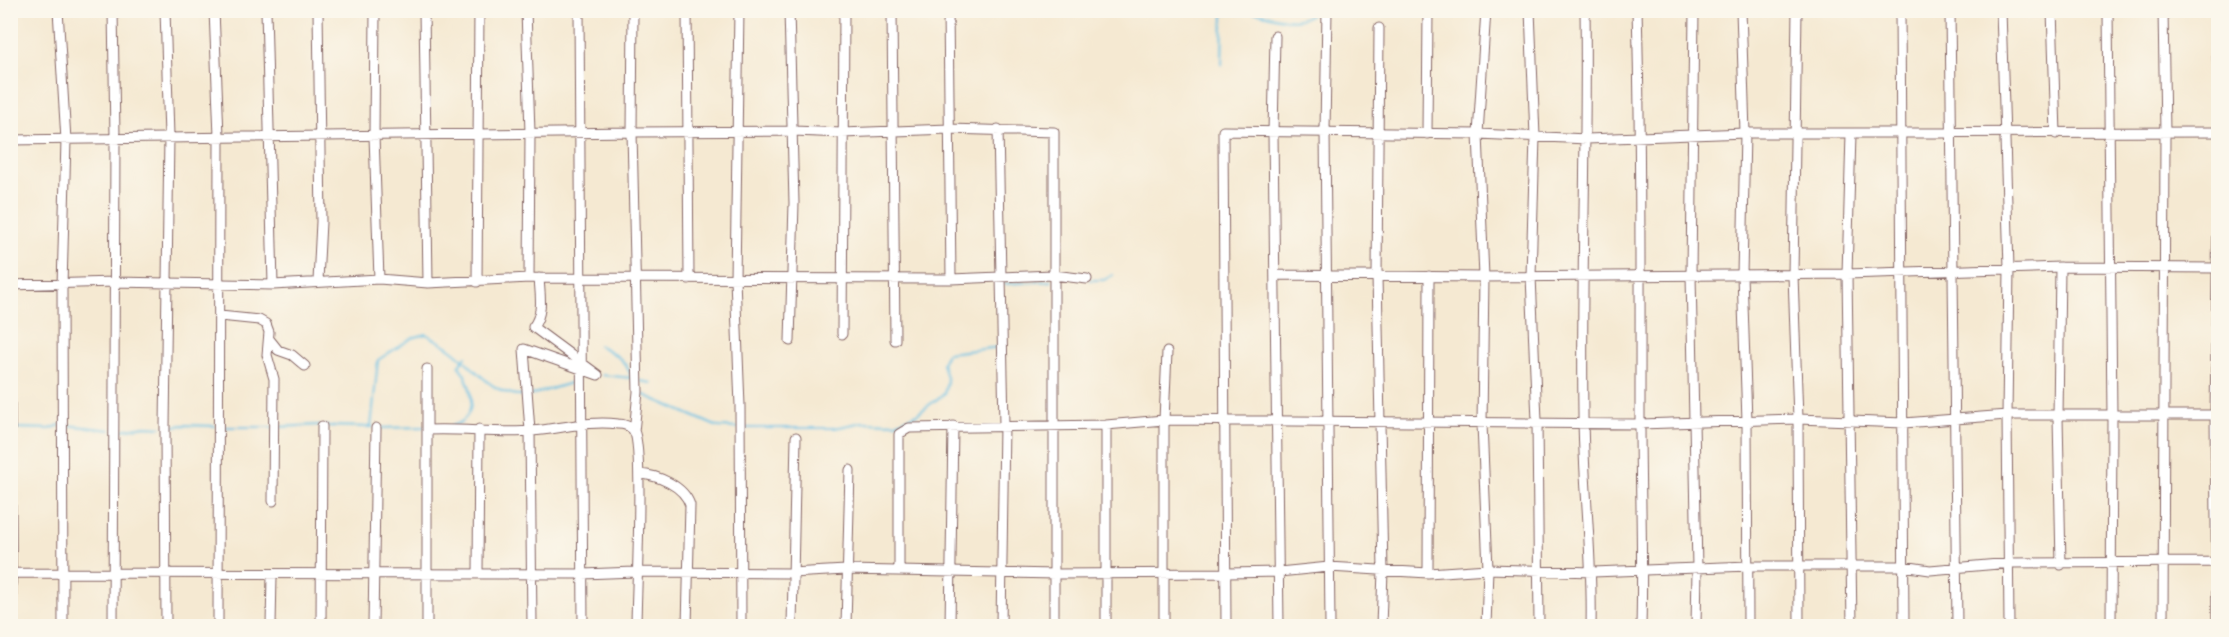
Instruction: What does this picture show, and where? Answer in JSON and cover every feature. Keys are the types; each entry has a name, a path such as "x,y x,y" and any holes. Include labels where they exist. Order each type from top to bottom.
{"street":[{"path":"58,10 66,140 62,286 63,627"},
{"path":"112,10 115,137 113,627"},
{"path":"165,10 169,136 165,428 168,574 166,627"},
{"path":"214,10 219,136 220,573 218,627"},
{"path":"266,10 273,285"},
{"path":"318,10 321,222 318,281"},
{"path":"375,10 374,136 379,279"},
{"path":"424,10 424,135 428,283"},
{"path":"477,282 479,10"},
{"path":"526,10 534,278 540,311 532,327 598,375 524,349 530,431 532,627"},
{"path":"579,10 582,133 583,627"},
{"path":"633,10 632,132 638,392 634,432 639,474 635,572 636,627"},
{"path":"687,10 689,279"},
{"path":"739,10 735,279 742,574 741,627"},
{"path":"789,10 794,131 790,341"},
{"path":"842,334 844,10"},
{"path":"892,10 895,133 895,340"},
{"path":"948,10 951,279"},
{"path":"1327,10 1325,132 1330,627"},
{"path":"1427,134 1428,10"},
{"path":"1486,10 1478,134 1484,277 1482,424 1488,569 1486,627"},
{"path":"1530,10 1535,137 1531,276 1537,422 1539,627"},
{"path":"1585,10 1587,139 1581,276 1583,422 1593,572 1592,627"},
{"path":"1636,10 1641,137 1640,424 1643,569 1641,627"},
{"path":"1694,10 1690,275 1697,568 1696,627"},
{"path":"1741,10 1745,133 1742,275 1747,421 1748,627"},
{"path":"1797,10 1792,275 1798,419 1799,627"},
{"path":"1900,10 1904,627"},
{"path":"1950,10 1957,627"},
{"path":"2001,10 2009,268 2007,415 2009,627"},
{"path":"2052,10 2056,134"},
{"path":"2108,10 2107,132 2112,416 2111,627"},
{"path":"2163,10 2165,133 2163,627"},
{"path":"2216,10 2218,83"},
{"path":"1379,28 1380,134 1377,276 1378,422 1383,571 1381,627"},
{"path":"1275,36 1273,133 1279,627"},
{"path":"10,140 169,136 270,137 737,131 895,133 949,129 1054,132 1056,574 1054,627"},
{"path":"998,129 1004,425 1001,627"},
{"path":"1226,627 1228,573 1223,131 1478,134 1587,139 1692,137 1745,133 2218,132"},
{"path":"1851,134 1847,274 1851,419 1852,627"},
{"path":"2217,627 2218,203"},
{"path":"1275,275 1484,277 1641,274 1792,275 2110,266 2218,268"},
{"path":"2060,267 2058,417 2061,565"},
{"path":"10,285 62,286 114,282 273,285 379,279 428,283 534,278 792,281 842,278 1000,279 1053,275 1087,279"},
{"path":"1428,573 1429,276"},
{"path":"220,316 259,320 266,324 270,340 278,350 292,355 305,366"},
{"path":"270,340 267,355 274,379 271,395 273,501"},
{"path":"1164,627 1164,420 1167,352"},
{"path":"427,369 428,627"},
{"path":"10,392 12,627"},
{"path":"899,570 899,434 902,430 909,428 1106,425 1164,420 1640,424 1851,419 1904,423 1956,421 2007,415 2058,417 2217,415"},
{"path":"427,430 530,431 583,424 617,424 634,432"},
{"path":"1106,425 1106,627"},
{"path":"321,627 322,426"},
{"path":"950,627 953,426"},
{"path":"373,627 376,428"},
{"path":"478,574 479,429"},
{"path":"792,627 791,573 796,513 796,437"},
{"path":"846,627 850,470"},
{"path":"639,474 653,475 682,491 688,498 690,505 687,627"},
{"path":"11,573 272,575 429,572 583,574 687,572 742,574 846,570 952,570 1056,574 1279,572 1329,567 1428,573 1488,569 1593,572 1749,566 1904,566 1924,570 2010,564 2112,565 2217,562"},
{"path":"271,627 272,575"}],"waterway":[{"path":"1222,65 1223,14 1252,12 1293,20 1308,16 1316,10"},
{"path":"1090,280 1104,280 1113,275"},
{"path":"1004,284 1052,281"},
{"path":"371,427 378,360 412,338 426,334 451,349 493,386 514,395 526,395"},
{"path":"598,345 621,360 634,383"},
{"path":"743,428 835,428 863,422 896,423 917,414 944,394 947,381 942,363 947,353 1001,347"},
{"path":"451,426 460,422 470,409 468,382 459,366 466,356"},
{"path":"602,375 632,378"},
{"path":"531,395 577,381"},
{"path":"640,381 652,383"},
{"path":"642,394 718,427 738,428"},
{"path":"13,428 50,429 60,425"},
{"path":"66,425 111,430"},
{"path":"277,427 319,425"},
{"path":"116,431 145,426 161,427"},
{"path":"167,427 215,426"},
{"path":"325,426 373,427"},
{"path":"220,427 272,427"},
{"path":"379,428 424,427"}]}
